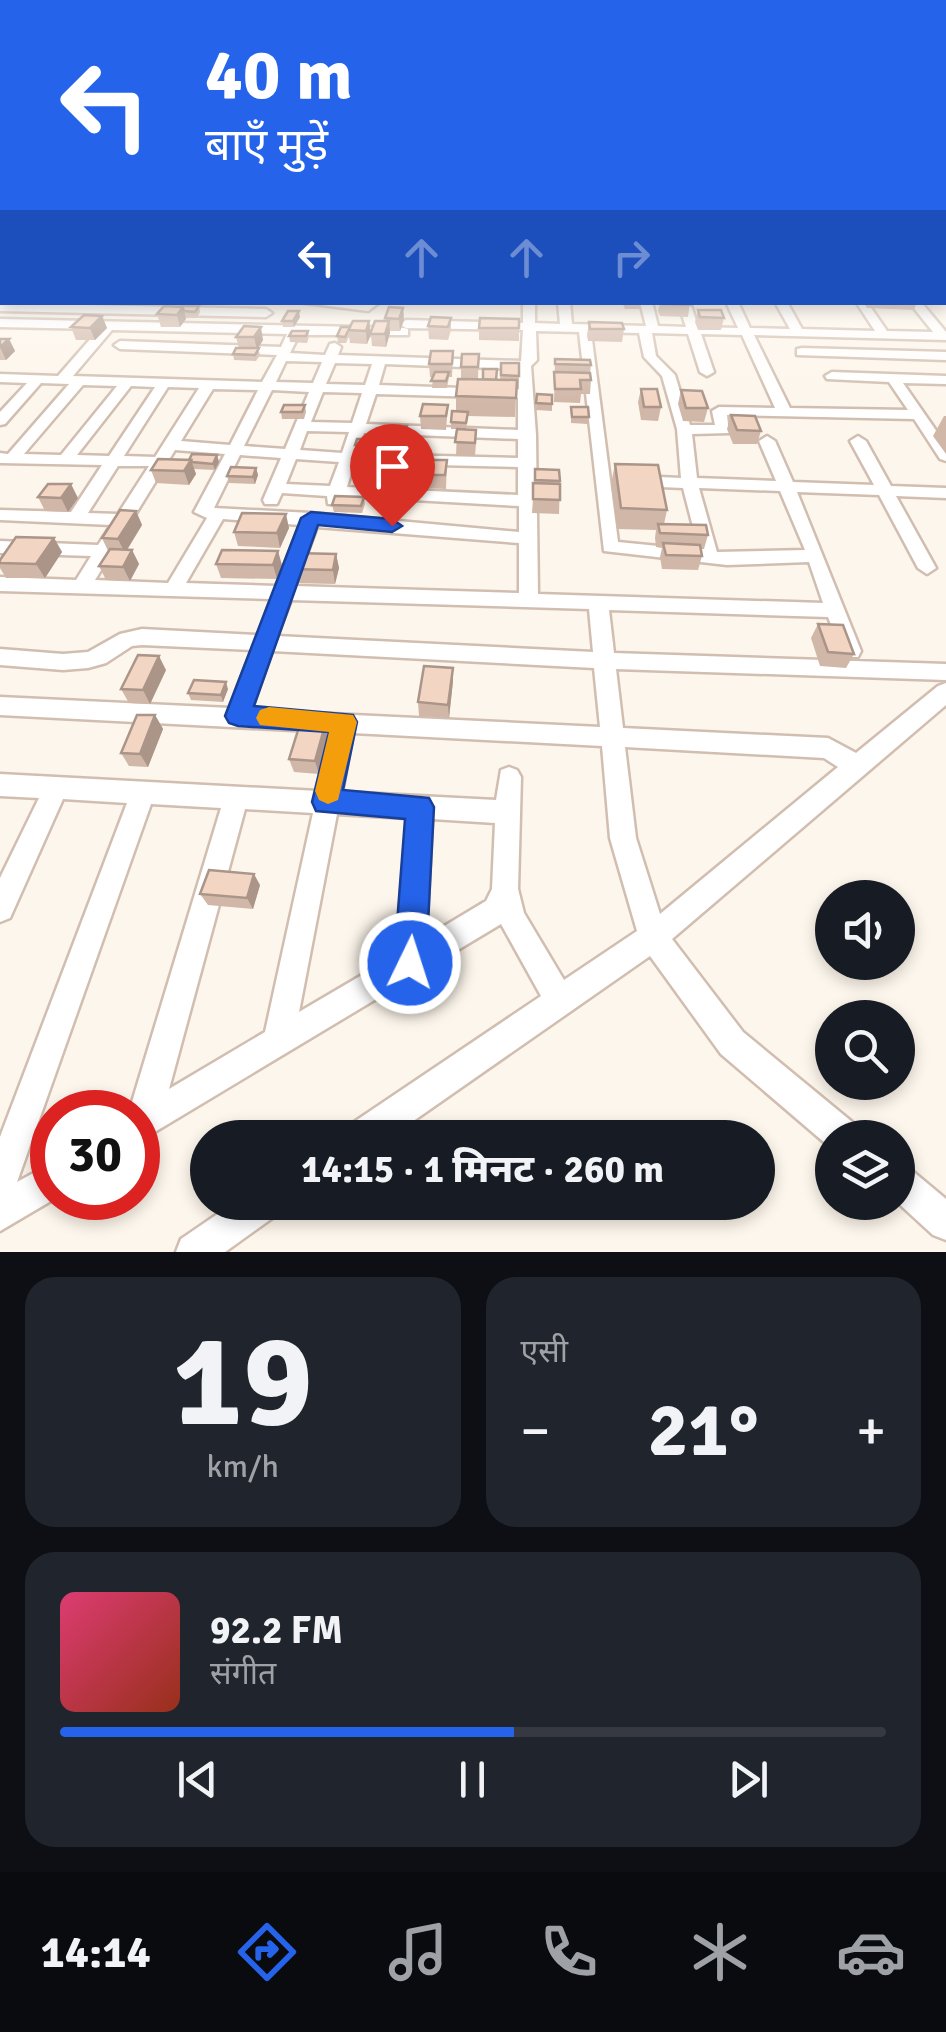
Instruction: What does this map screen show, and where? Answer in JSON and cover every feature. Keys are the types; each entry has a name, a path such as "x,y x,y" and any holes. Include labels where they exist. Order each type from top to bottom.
{"street":[{"path":"345,305 371,305"},
{"path":"120,345 524,365 530,360 528,305"},
{"path":"564,305 566,328"},
{"path":"646,305 650,358 668,375 684,429 690,484 710,558"},
{"path":"685,305 707,372"},
{"path":"733,305 784,411"},
{"path":"783,305 798,333"},
{"path":"863,305 884,335"},
{"path":"6,458 132,306"},
{"path":"0,307 132,306 266,313"},
{"path":"918,308 944,336"},
{"path":"918,308 946,314"},
{"path":"0,323 294,331 406,323 944,336"},
{"path":"238,716 283,593 318,519 338,492 372,389 406,323"},
{"path":"0,342 21,324"},
{"path":"585,329 610,547 710,558 816,556"},
{"path":"263,515 321,388 340,330"},
{"path":"294,331 203,512 528,538"},
{"path":"802,352 946,356"},
{"path":"524,365 529,601"},
{"path":"76,374 126,382 209,384 272,380"},
{"path":"0,378 62,380 76,374 272,380 321,388 526,394"},
{"path":"832,376 946,380"},
{"path":"892,378 946,456"},
{"path":"0,421 38,379"},
{"path":"66,460 126,382"},
{"path":"76,518 164,383"},
{"path":"81,587 209,384"},
{"path":"684,429 724,430 719,411 784,411 922,421 946,428"},
{"path":"304,426 528,434"},
{"path":"767,441 816,556 856,669"},
{"path":"858,441 927,568"},
{"path":"171,446 233,447 349,458 528,463"},
{"path":"6,458 159,462"},
{"path":"600,478 946,493"},
{"path":"277,488 527,502"},
{"path":"173,590 218,513"},
{"path":"0,515 123,520"},
{"path":"0,548 104,551"},
{"path":"0,584 837,610"},
{"path":"598,603 622,838 653,937 732,1042 824,1120"},
{"path":"0,657 100,657 115,642 130,638 604,661 946,672"},
{"path":"386,1120 653,937 946,692"},
{"path":"0,706 828,748 856,767"},
{"path":"278,1042 344,722"},
{"path":"509,777 505,889 512,918 560,1001"},
{"path":"0,785 507,812"},
{"path":"0,906 56,788"},
{"path":"0,1182 143,792"},
{"path":"150,1090 236,797"},
{"path":"410,963 420,807"},
{"path":"160,1113 496,911 505,889"},
{"path":"0,1213 30,1194"},
{"path":"915,1196 946,1222"},
{"path":"194,1252 240,1220"}],"building":[{"path":"164,306 183,307 177,315 157,314"},
{"path":"182,306 199,306 195,312 184,311"},
{"path":"389,307 403,308 399,319 385,318"},
{"path":"698,310 721,310 724,318 700,317"},
{"path":"288,311 299,311 293,321 282,321"},
{"path":"84,315 102,316 90,328 71,327"},
{"path":"431,317 451,318 448,327 428,326"},
{"path":"480,318 519,319 519,328 479,328"},
{"path":"353,321 369,321 366,331 348,330"},
{"path":"375,321 389,321 385,334 370,334"},
{"path":"589,322 622,323 624,329 590,329"},
{"path":"244,326 261,327 254,337 236,337"},
{"path":"341,327 350,327 345,337 337,336"},
{"path":"292,331 308,331 306,336 289,336"},
{"path":"236,348 259,348 255,355 233,354"},
{"path":"431,351 453,351 452,364 429,364"},
{"path":"462,354 479,354 478,367 461,367"},
{"path":"555,359 590,360 591,365 555,364"},
{"path":"501,363 519,363 519,376 501,375"},
{"path":"483,369 497,369 496,380 483,379"},
{"path":"435,372 449,372 446,381 431,381"},
{"path":"554,372 590,373 591,380 580,380 581,389 555,389"},
{"path":"458,379 517,380 516,398 456,396"},
{"path":"641,389 657,389 661,407 644,407"},
{"path":"681,390 702,391 708,408 686,408"},
{"path":"537,394 552,395 552,404 536,403"},
{"path":"423,404 448,405 446,416 420,416"},
{"path":"284,405 305,405 302,412 281,412"},
{"path":"571,407 588,407 589,417 572,417"},
{"path":"452,411 468,412 466,423 451,422"},
{"path":"731,415 755,416 761,431 737,430"},
{"path":"388,426 407,426 404,442 384,441"},
{"path":"457,429 476,430 475,443 455,442"},
{"path":"357,439 377,439 375,446 355,445"},
{"path":"192,454 217,455 213,464 192,462"},
{"path":"386,458 418,459 415,475 382,474"},
{"path":"158,459 191,460 184,471 151,470"},
{"path":"426,460 447,460 445,475 424,475"},
{"path":"615,464 658,465 667,510 621,508"},
{"path":"231,467 256,468 253,477 227,476"},
{"path":"535,469 559,470 560,481 535,480"},
{"path":"533,483 560,484 560,500 533,499"},
{"path":"48,484 71,484 61,498 38,497"},
{"path":"335,496 364,497 361,506 332,505"},
{"path":"120,510 136,511 118,539 102,538"},
{"path":"242,513 286,514 277,533 234,532"},
{"path":"658,524 706,525 708,535 660,533"},
{"path":"16,537 54,538 36,564 0,563"},
{"path":"663,543 700,545 702,556 666,555"},
{"path":"110,549 132,550 123,567 99,566"},
{"path":"222,550 278,551 273,565 216,564"},
{"path":"295,553 336,554 333,570 290,569"},
{"path":"818,624 843,625 854,654 828,652"},
{"path":"138,655 159,656 143,690 121,689"},
{"path":"424,666 453,668 448,705 418,702"},
{"path":"194,680 226,682 221,695 188,693"},
{"path":"137,715 155,715 140,754 121,753"},
{"path":"300,724 325,725 315,761 289,759"},
{"path":"209,870 254,874 247,898 200,894"}],"slow traffic":[{"path":"269,718 344,722 328,791"}],"route":[{"path":"392,526 311,518 238,716 344,722 326,802 420,807 410,963"}]}
